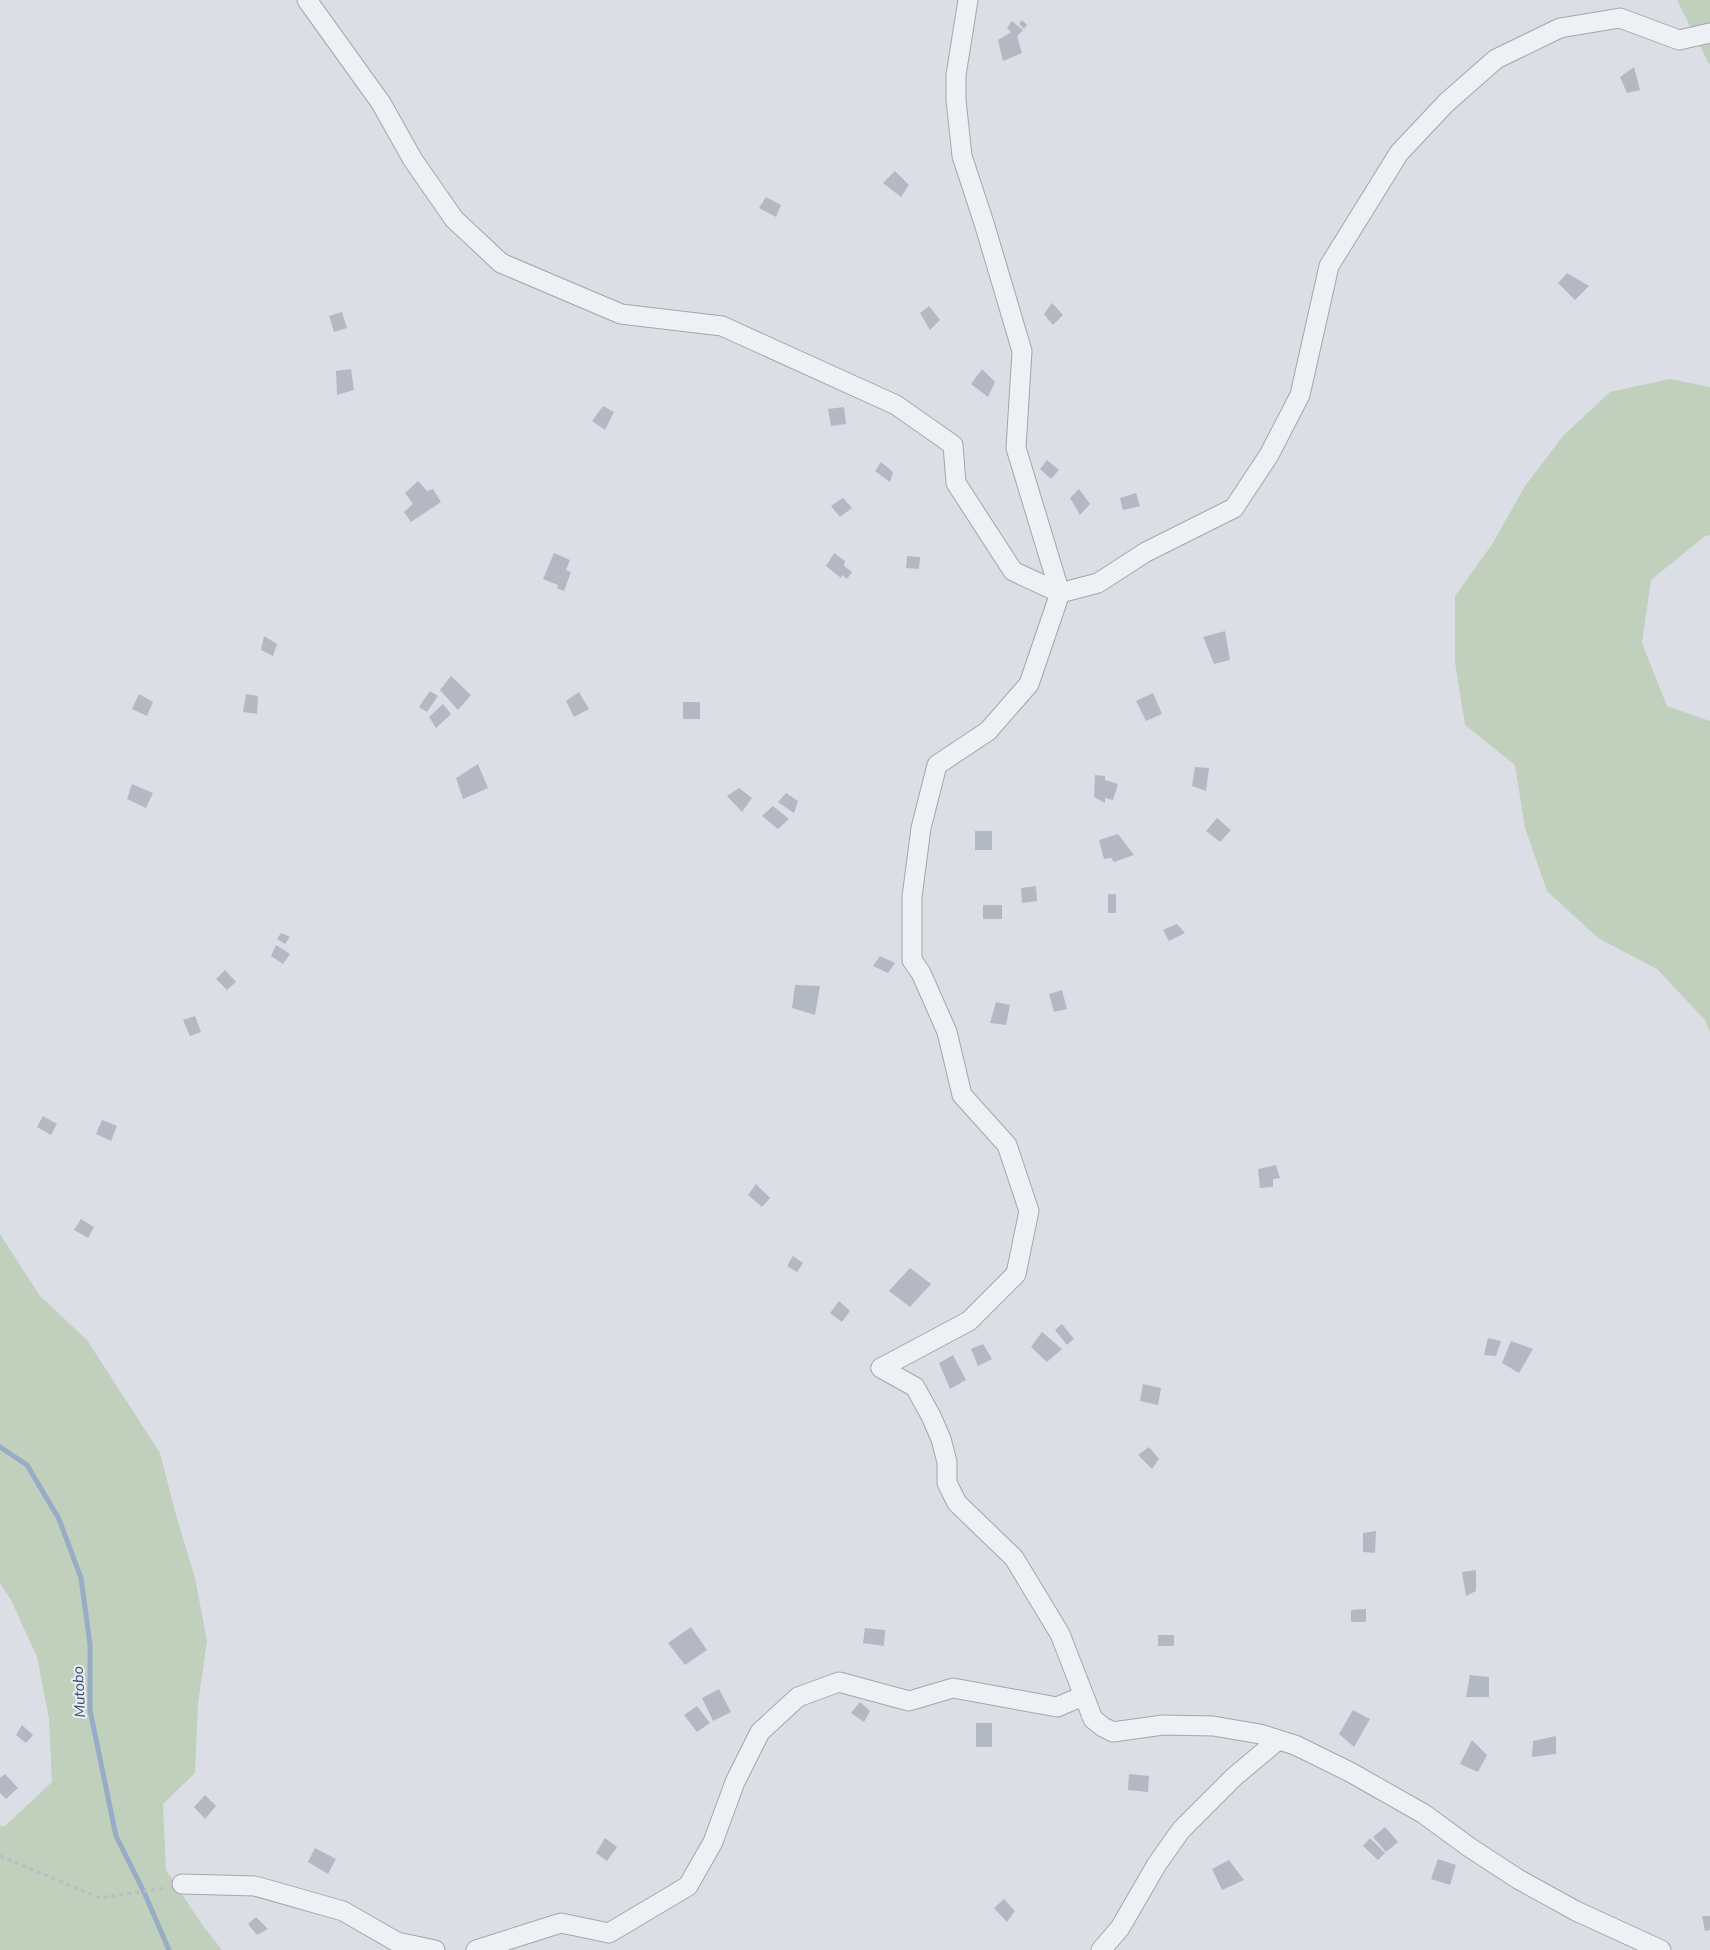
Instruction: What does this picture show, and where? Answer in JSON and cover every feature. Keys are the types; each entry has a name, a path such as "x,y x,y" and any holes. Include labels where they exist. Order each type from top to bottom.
{"street":[{"path":"307,0 381,103 412,160 454,219 501,263 621,314 722,326 896,404 953,445 956,483 1013,571 1060,593 1098,583 1146,552 1234,508 1269,455 1300,395 1329,266 1398,154 1446,103 1496,59 1560,28 1620,18 1680,40 1710,33"},
{"path":"968,0 956,75 956,100 962,156 984,222 1022,351 1016,448 1060,593 1029,684 988,731 937,765 921,828 912,897 912,960 921,972 947,1032 962,1095 1006,1145 1029,1211 1016,1274 969,1321 881,1368 915,1387 931,1416 940,1439 947,1462 947,1483 957,1503 1014,1558 1060,1634 1093,1719 1102,1727 1113,1732 1164,1726 1213,1726 1260,1734 1295,1745 1379,1788 1424,1814 1469,1847 1518,1879 1568,1907 1662,1950"},
{"path":"476,1950 561,1923 609,1933 688,1886 713,1842 735,1782 760,1732 798,1697 839,1682 909,1701 953,1688 1057,1707 1083,1696"},
{"path":"1102,1950 1120,1928 1157,1864 1181,1830 1234,1777 1278,1740"},
{"path":"182,1884 255,1886 343,1911 397,1942 435,1950"}],"path":[{"path":"0,1856 100,1898 182,1884"}],"green space":[{"path":"1677,0 1710,0 1710,64 1708,62"},
{"path":"1670,379 1710,387 1710,535 1705,536 1651,580 1642,643 1667,706 1710,721 1710,1032 1705,1020 1657,969 1598,938 1547,891 1525,828 1515,765 1465,725 1455,662 1455,596 1493,543 1525,486 1563,436 1610,392"},
{"path":"0,1234 40,1296 87,1340 160,1453 195,1578 207,1641 198,1704 195,1773 163,1804 166,1870 201,1923 222,1950 0,1950 0,1826 5,1826 52,1782 49,1719 37,1657 11,1600 0,1583"}],"building":[{"path":"1022,20 1027,25 1024,29 1019,24"},
{"path":"1012,21 1023,30 1017,36 1022,53 1003,61 998,40 1011,32 1007,28"},
{"path":"1634,67 1640,90 1627,93 1620,77"},
{"path":"895,171 909,185 901,197 883,183"},
{"path":"766,197 781,205 776,217 759,208"},
{"path":"1567,273 1589,286 1575,300 1558,283"},
{"path":"1052,303 1063,315 1053,325 1044,314"},
{"path":"929,306 940,320 930,330 920,313"},
{"path":"342,312 347,328 334,332 329,316"},
{"path":"351,369 354,390 337,395 336,371"},
{"path":"982,369 995,382 988,397 971,384"},
{"path":"603,406 614,412 605,430 592,421"},
{"path":"844,407 846,424 831,426 828,409"},
{"path":"1047,460 1059,470 1051,479 1040,469"},
{"path":"881,462 893,472 890,482 875,471"},
{"path":"418,481 427,491 433,489 441,502 411,522 404,512 413,504 405,493"},
{"path":"1079,489 1090,504 1080,515 1070,498"},
{"path":"1136,493 1140,506 1123,510 1120,498"},
{"path":"843,498 852,508 840,517 831,506"},
{"path":"554,553 570,560 566,570 571,572 564,591 557,588 558,585 543,579"},
{"path":"834,553 845,561 844,566 852,572 847,579 842,575 841,578 826,566"},
{"path":"907,556 920,557 919,569 906,568"},
{"path":"1225,631 1230,660 1214,664 1203,637"},
{"path":"264,636 277,644 273,656 261,650"},
{"path":"451,676 471,695 458,710 440,690"},
{"path":"430,691 438,696 427,712 419,707"},
{"path":"579,692 589,709 574,717 566,701"},
{"path":"1153,693 1162,714 1146,721 1136,701"},
{"path":"139,694 153,702 147,716 132,709"},
{"path":"246,694 258,696 257,714 243,712"},
{"path":"683,702 700,702 700,719 683,719"},
{"path":"443,704 451,714 436,728 429,717"},
{"path":"478,764 488,788 463,799 456,778"},
{"path":"1195,767 1209,768 1206,791 1192,786"},
{"path":"1095,775 1105,776 1105,780 1118,784 1113,800 1105,798 1105,803 1094,797"},
{"path":"132,784 153,793 146,808 127,799"},
{"path":"739,788 752,798 742,812 727,796"},
{"path":"786,793 798,801 794,813 778,802"},
{"path":"773,806 789,819 778,829 762,816"},
{"path":"1217,818 1231,830 1220,842 1206,831"},
{"path":"975,831 992,831 992,850 975,850"},
{"path":"1118,834 1134,855 1114,862 1111,858 1104,859 1099,840"},
{"path":"1036,886 1037,901 1022,903 1021,888"},
{"path":"1108,894 1116,894 1116,913 1108,913"},
{"path":"983,905 1002,905 1002,919 983,919"},
{"path":"1177,924 1185,933 1169,941 1163,930"},
{"path":"281,933 290,937 285,944 277,939"},
{"path":"276,945 290,954 283,964 271,956"},
{"path":"880,956 895,963 888,973 873,966"},
{"path":"225,970 236,982 227,990 216,979"},
{"path":"795,985 820,986 815,1015 792,1008"},
{"path":"1062,990 1067,1009 1054,1012 1049,994"},
{"path":"996,1002 1010,1005 1006,1025 990,1023"},
{"path":"195,1016 201,1032 190,1036 183,1020"},
{"path":"43,1116 57,1124 51,1135 37,1127"},
{"path":"102,1120 117,1126 111,1141 96,1134"},
{"path":"1276,1165 1280,1178 1273,1179 1273,1187 1260,1188 1258,1169"},
{"path":"756,1184 770,1198 762,1207 748,1195"},
{"path":"81,1219 94,1227 88,1238 74,1230"},
{"path":"793,1256 803,1263 797,1272 787,1266"},
{"path":"910,1268 931,1284 910,1307 889,1291"},
{"path":"839,1301 850,1311 842,1322 830,1313"},
{"path":"1062,1324 1074,1339 1067,1345 1055,1330"},
{"path":"1042,1332 1062,1349 1047,1362 1031,1347"},
{"path":"1488,1338 1501,1341 1496,1356 1484,1355"},
{"path":"1511,1341 1533,1349 1519,1373 1502,1363"},
{"path":"983,1344 992,1359 978,1366 971,1349"},
{"path":"953,1355 966,1380 950,1389 939,1363"},
{"path":"1143,1384 1161,1388 1158,1405 1140,1401"},
{"path":"1149,1447 1159,1459 1152,1469 1138,1455"},
{"path":"1376,1531 1375,1553 1363,1552 1363,1533"},
{"path":"1476,1570 1476,1591 1466,1596 1462,1572"},
{"path":"1366,1609 1366,1622 1351,1622 1351,1610"},
{"path":"691,1627 707,1650 685,1665 668,1643"},
{"path":"865,1628 885,1630 884,1646 863,1643"},
{"path":"1158,1635 1174,1635 1174,1646 1158,1646"},
{"path":"1470,1675 1489,1677 1489,1697 1466,1697"},
{"path":"719,1689 731,1712 713,1721 702,1698"},
{"path":"860,1702 870,1711 864,1722 851,1713"},
{"path":"697,1706 710,1723 697,1732 684,1715"},
{"path":"1353,1710 1370,1719 1354,1747 1339,1734"},
{"path":"976,1723 992,1723 992,1747 976,1747"},
{"path":"22,1725 33,1735 26,1743 16,1735"},
{"path":"1556,1736 1556,1754 1532,1757 1533,1741"},
{"path":"1472,1740 1487,1755 1478,1772 1460,1764"},
{"path":"5,1774 18,1788 6,1799 0,1793 0,1778"},
{"path":"1129,1774 1149,1776 1148,1792 1128,1790"},
{"path":"205,1795 216,1806 205,1819 194,1807"},
{"path":"1385,1827 1398,1842 1386,1852 1373,1837"},
{"path":"605,1838 617,1847 607,1861 596,1853"},
{"path":"1370,1838 1385,1853 1378,1860 1363,1846"},
{"path":"315,1848 336,1859 328,1874 308,1862"},
{"path":"1438,1859 1456,1865 1450,1885 1431,1879"},
{"path":"1229,1860 1244,1880 1222,1890 1212,1869"},
{"path":"1004,1899 1015,1911 1007,1922 994,1908"},
{"path":"1702,1916 1710,1916 1710,1930 1705,1931"},
{"path":"256,1917 268,1929 257,1935 248,1924"}],"waterway":[{"name":"Mutobo","path":"0,1447 27,1465 59,1519 81,1578 90,1644 90,1710 116,1836 144,1892 169,1950"}]}
